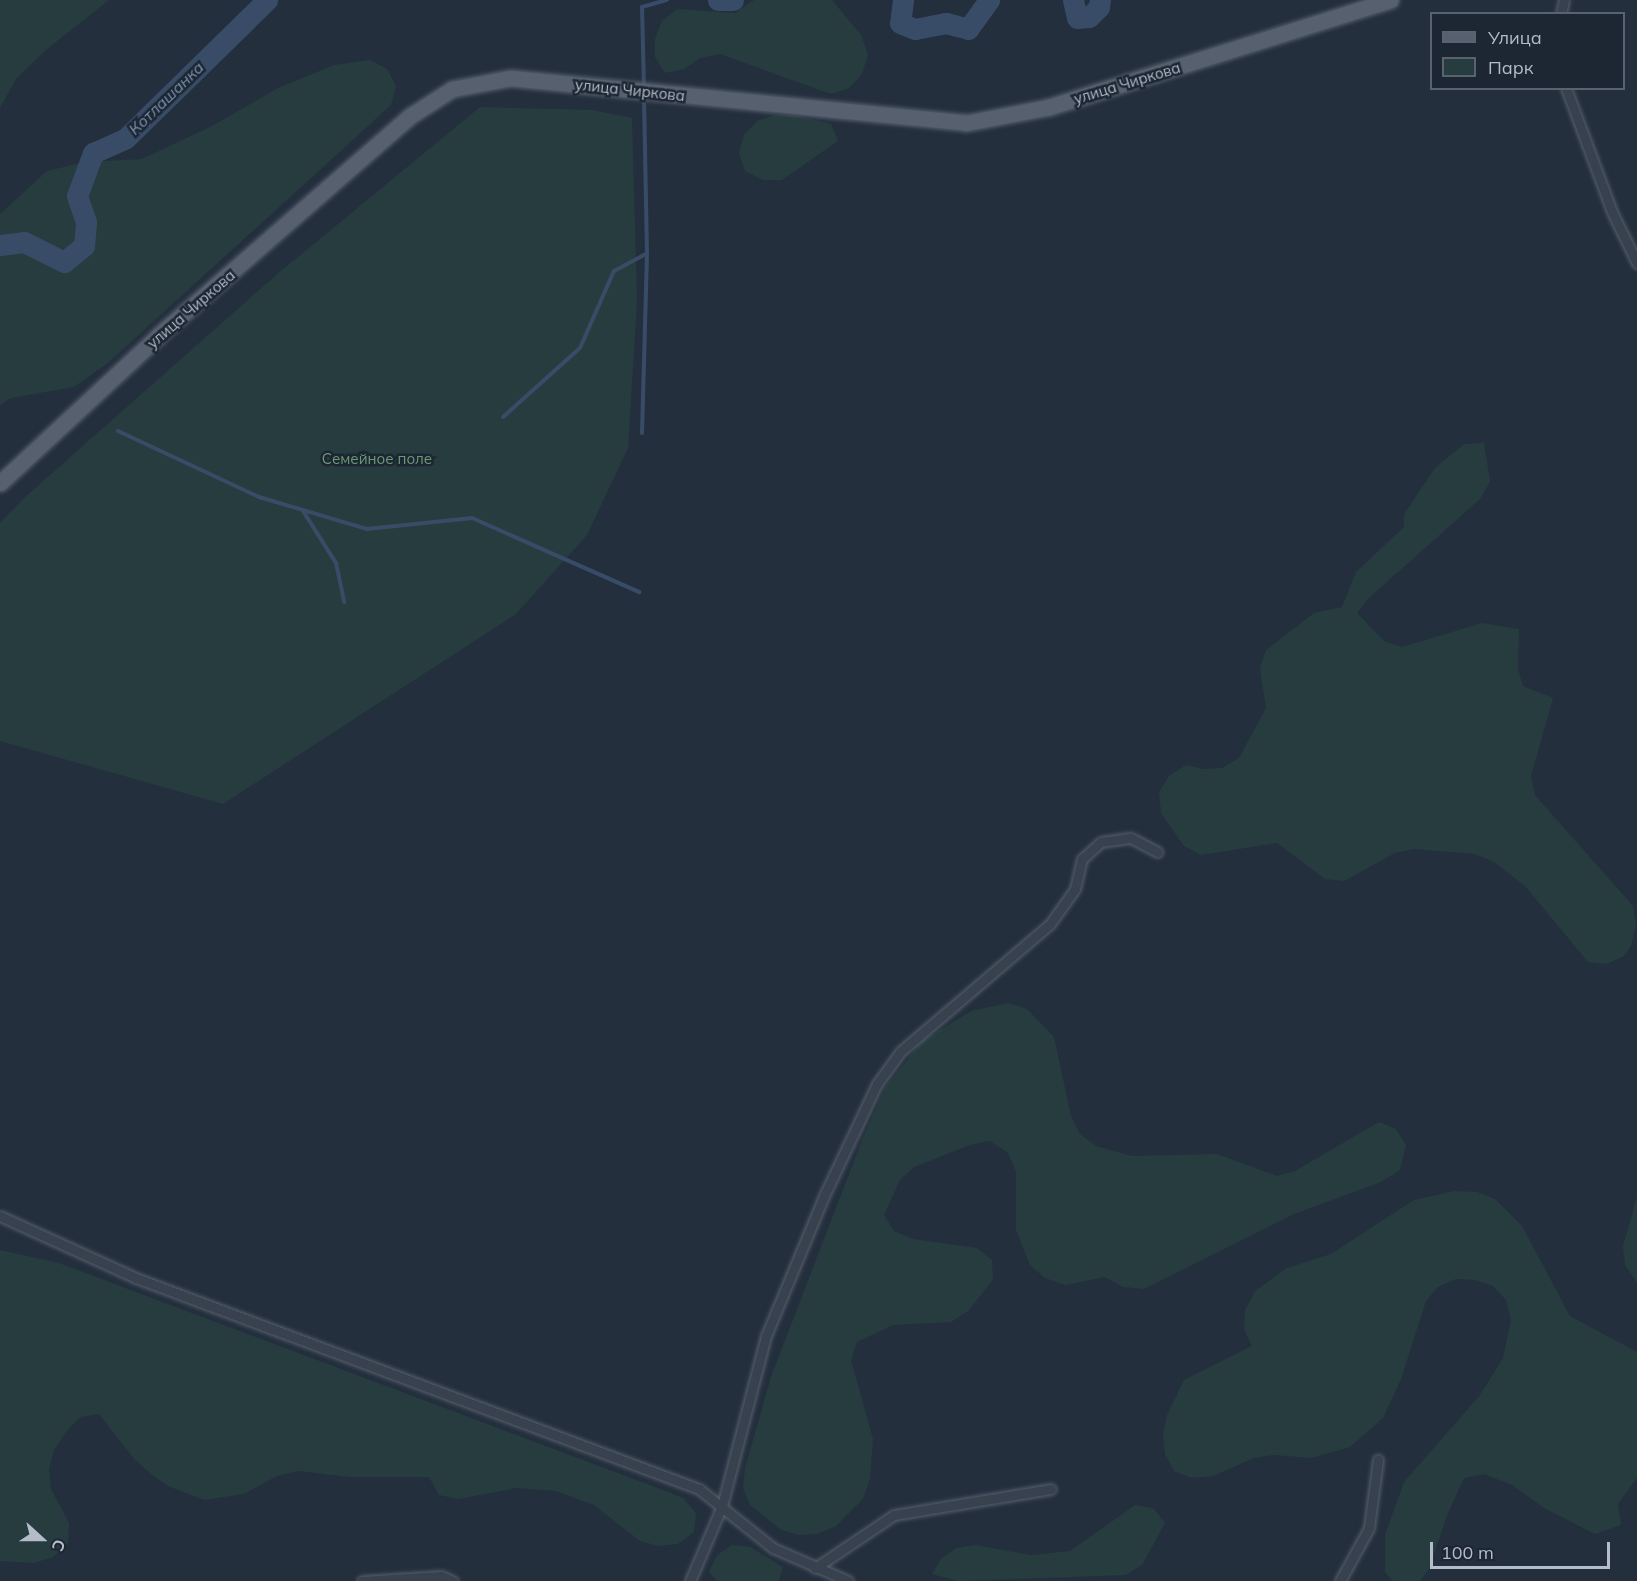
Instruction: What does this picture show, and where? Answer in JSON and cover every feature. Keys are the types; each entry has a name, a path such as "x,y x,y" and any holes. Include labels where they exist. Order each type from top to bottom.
{"main road":[{"name":"улица Чиркова","path":"0,483 159,335 410,116 453,89 511,78 966,123 1049,107 1391,0"}],"street":[{"path":"1567,90 1612,212 1637,263"},
{"path":"690,1581 722,1506 766,1336 878,1084 900,1052 1050,924 1075,889 1082,859 1101,842 1131,838 1157,852"},
{"path":"0,1216 136,1278 699,1490 722,1506 732,1519 773,1548 848,1581"},
{"path":"1340,1581 1369,1528 1378,1460"},
{"path":"815,1568 894,1515 1051,1489"},
{"path":"362,1581 441,1576 453,1581"}],"green space":[{"path":"0,0 109,0 47,49 16,79 0,108"},
{"path":"754,0 832,0 861,35 868,55 862,74 849,88 831,94 720,54 700,58 684,69 665,73 655,57 655,39 662,21 677,9 735,13"},
{"path":"370,60 387,69 396,86 391,105 108,363 74,387 11,398 0,405 0,214 47,171 85,162 142,159 212,126 278,88 334,65"},
{"name":"Семейное поле","path":"480,107 592,110 632,118 637,301 628,448 587,535 516,614 223,804 0,741 0,523 25,497 276,275"},
{"path":"774,115 794,115 831,124 838,141 782,180 763,180 745,171 739,153 744,135 757,121"},
{"path":"1484,443 1490,481 1481,498 1369,598 1357,613 1384,641 1402,647 1482,623 1519,629 1518,669 1523,686 1553,698 1531,776 1535,795 1633,906 1636,926 1631,946 1624,956 1607,964 1588,962 1525,886 1494,862 1475,854 1414,849 1395,853 1344,881 1325,879 1277,843 1201,855 1184,846 1161,813 1159,792 1169,776 1186,765 1204,769 1222,768 1239,758 1266,708 1260,668 1266,650 1314,613 1342,607 1356,572 1404,527 1404,514 1435,468 1464,444"},
{"path":"1008,1003 1027,1009 1054,1037 1071,1116 1080,1134 1096,1146 1132,1156 1217,1154 1277,1176 1295,1171 1379,1122 1396,1129 1406,1145 1400,1170 1381,1182 1294,1214 1144,1289 1123,1287 1105,1277 1065,1285 1045,1278 1030,1265 1016,1230 1016,1172 1008,1153 990,1141 970,1145 914,1167 900,1180 884,1215 894,1231 913,1239 977,1248 992,1260 993,1280 968,1311 951,1322 893,1325 857,1342 851,1360 873,1439 870,1479 863,1499 836,1526 817,1534 798,1535 780,1529 750,1505 743,1487 745,1468 771,1377 862,1140 885,1088 922,1041 971,1011"},
{"path":"1455,1191 1477,1192 1495,1199 1522,1226 1570,1316 1637,1352 1637,1478 1618,1504 1621,1525 1595,1534 1544,1508 1512,1485 1484,1474 1464,1478 1448,1513 1429,1569 1420,1581 1393,1581 1385,1572 1385,1535 1404,1482 1480,1395 1503,1358 1511,1320 1506,1300 1493,1286 1475,1280 1456,1279 1438,1287 1426,1301 1401,1379 1383,1418 1350,1447 1312,1458 1273,1455 1254,1458 1213,1476 1192,1478 1174,1471 1165,1454 1163,1435 1167,1415 1184,1380 1252,1346 1244,1329 1245,1310 1255,1291 1287,1268 1331,1254 1414,1200"},
{"path":"1637,1197 1637,1283 1625,1265 1623,1246"},
{"path":"0,1250 59,1263 666,1491 683,1498 696,1513 694,1532 678,1544 658,1546 640,1541 594,1505 556,1491 516,1488 458,1499 439,1495 429,1477 350,1477 298,1471 277,1476 244,1494 204,1500 168,1486 151,1474 135,1460 99,1414 80,1417 66,1432 54,1450 49,1469 51,1489 69,1523 68,1543 53,1557 34,1563 0,1561"},
{"path":"1135,1505 1153,1508 1165,1523 1142,1565 1126,1575 958,1581 932,1574 941,1559 956,1548 975,1545 1031,1555 1070,1551"},
{"path":"732,1545 751,1547 783,1567 779,1581 717,1581 709,1572 717,1555"}],"waterway":[{"name":"Котлашанка","path":"0,245 24,242 64,262 84,246 86,222 77,196 93,153 125,139 267,0"},
{"path":"644,88 642,7 667,0"},
{"path":"718,0 733,0"},
{"path":"903,0 900,23 915,29 946,23 968,29 989,0"},
{"path":"1073,0 1077,18 1089,17 1099,7 1100,0"},
{"path":"642,433 647,254 644,96"},
{"path":"503,417 580,348 614,271 646,254"},
{"path":"118,431 259,497 367,529 472,518 639,592"},
{"path":"303,511 336,563 344,602"}]}
